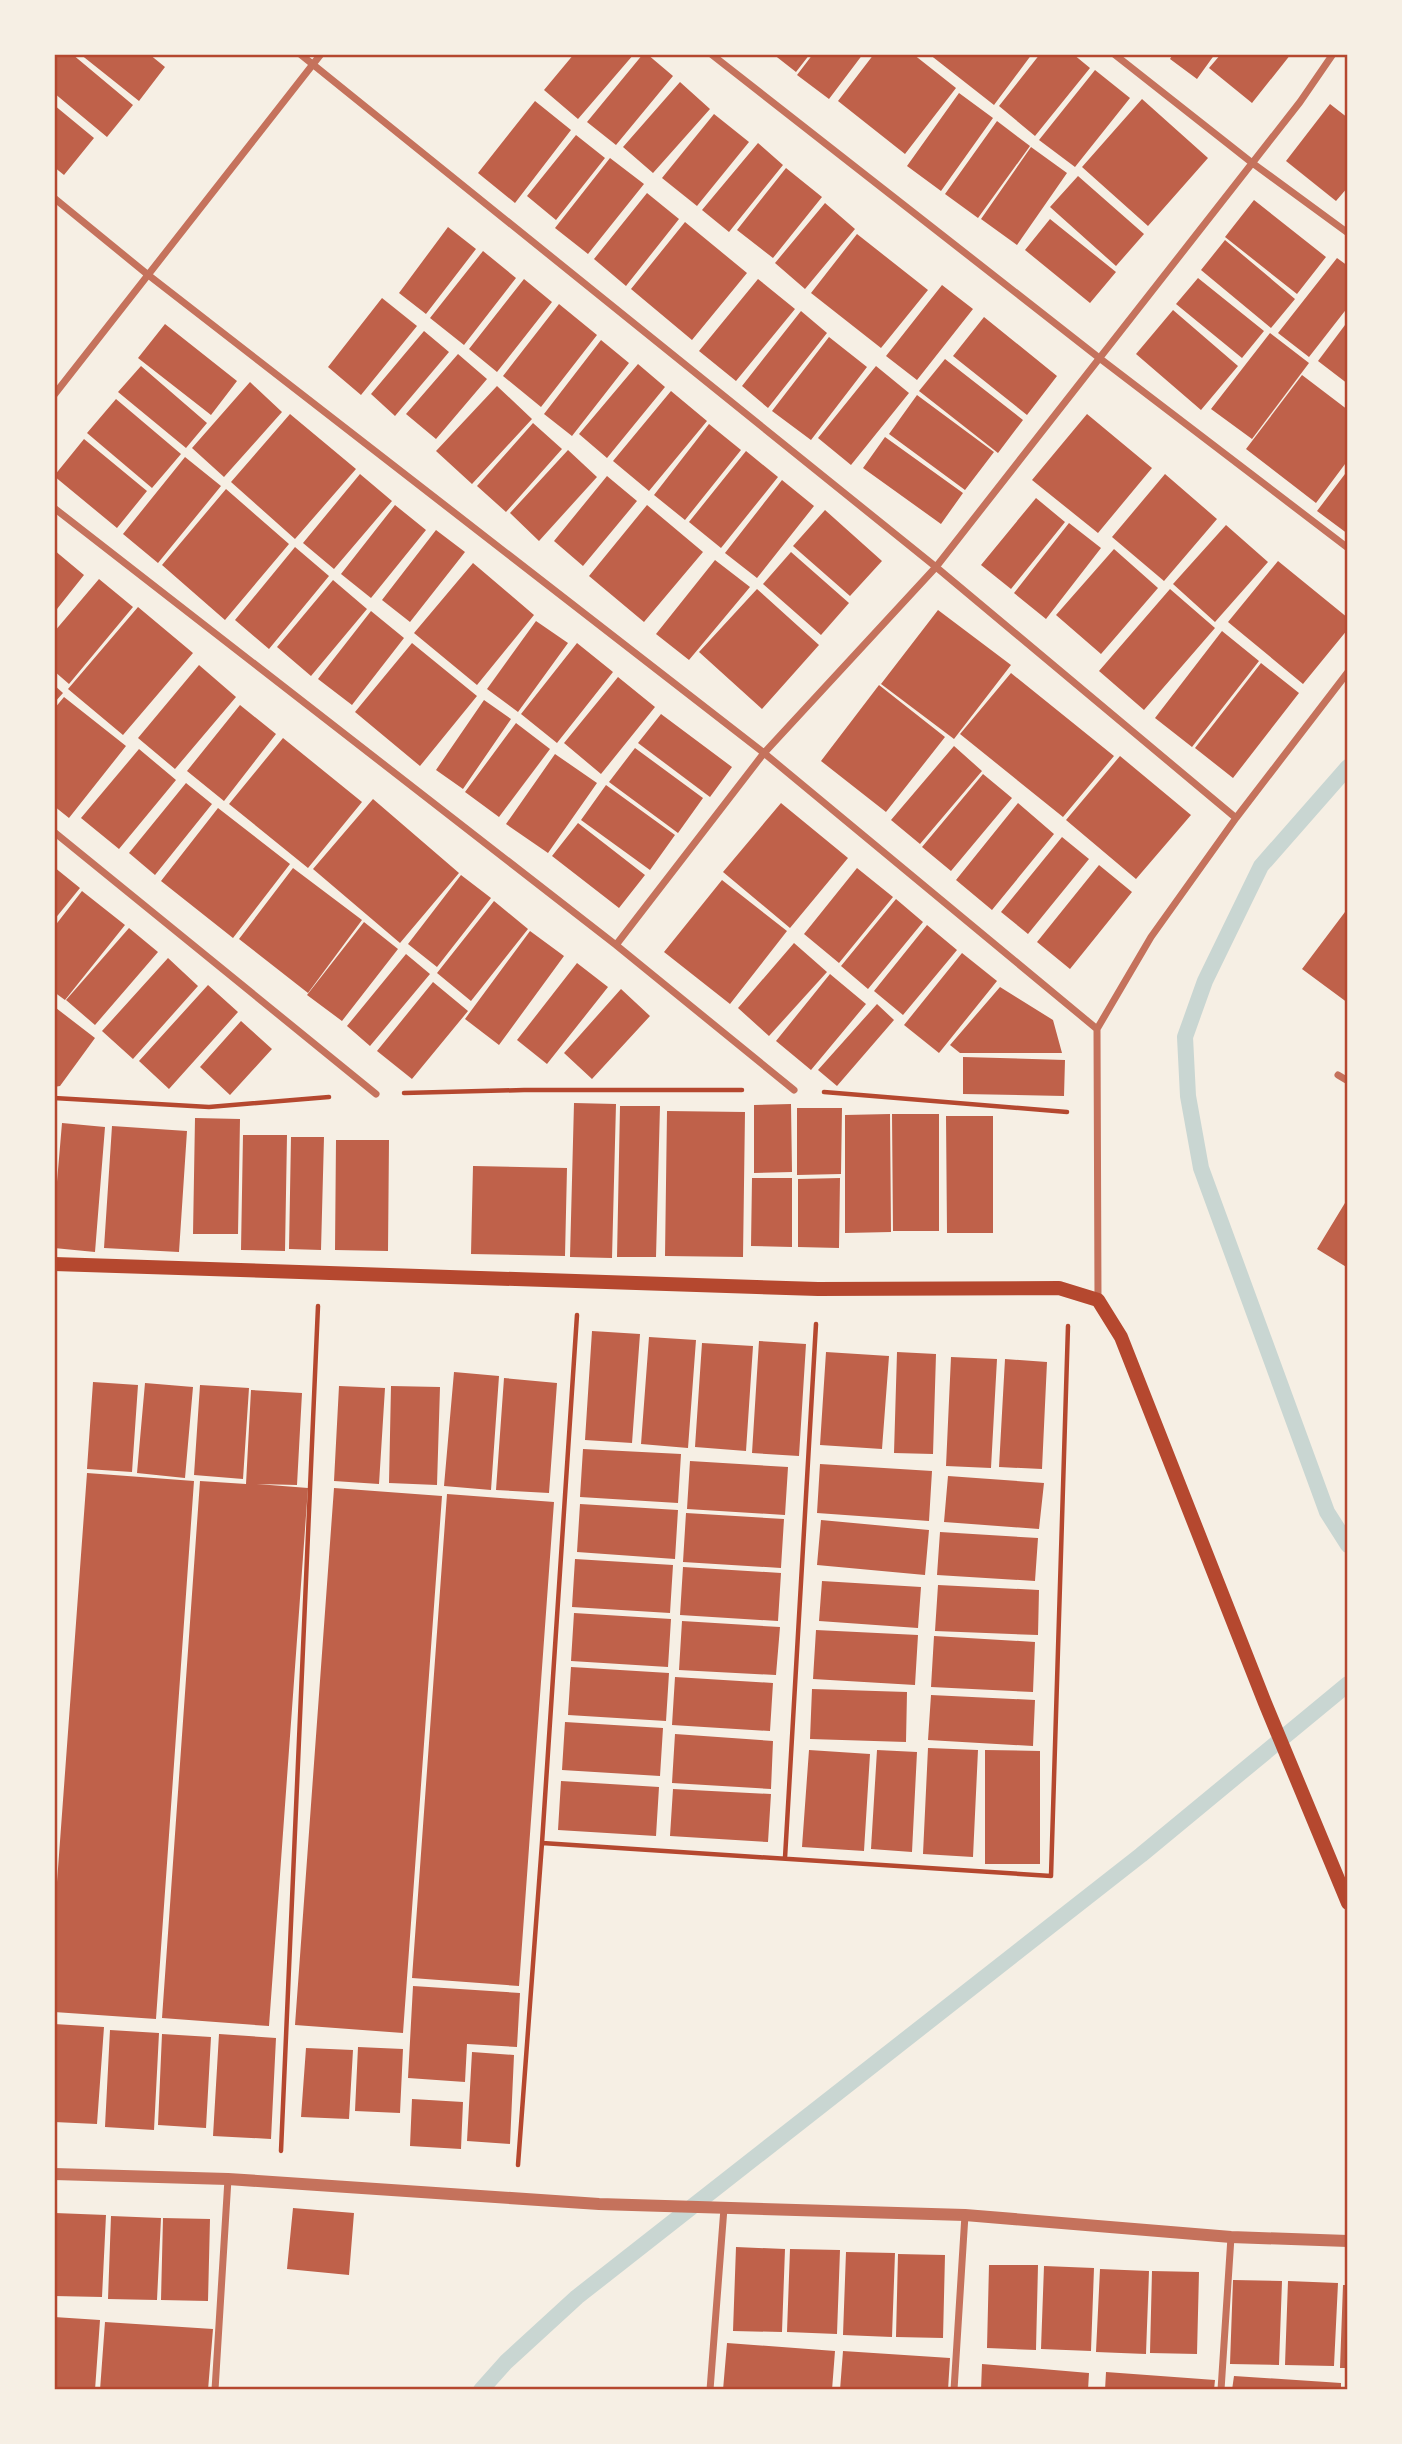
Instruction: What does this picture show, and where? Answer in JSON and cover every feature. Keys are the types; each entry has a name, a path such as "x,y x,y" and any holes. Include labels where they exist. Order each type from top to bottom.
{"main road":[{"path":"54,1264 818,1289 1059,1288 1098,1300 1121,1337 1265,1703 1348,1903"}],"street":[{"path":"300,54 936,567 1236,818"},
{"path":"54,394 321,54"},
{"path":"711,54 1098,357 1348,548"},
{"path":"1114,54 1251,162 1348,233"},
{"path":"616,945 764,753 936,567 1300,102 1333,54"},
{"path":"54,198 147,274 764,753 1097,1029"},
{"path":"54,508 616,945 794,1090"},
{"path":"1098,1300 1097,1029 1151,937 1236,818 1348,672"},
{"path":"54,832 376,1094"},
{"path":"1338,1075 1348,1081"},
{"path":"54,2174 228,2179 599,2203 965,2215 1231,2237 1348,2241"},
{"path":"215,2390 228,2179"},
{"path":"710,2390 724,2208"},
{"path":"954,2390 965,2215"},
{"path":"1222,2390 1231,2237"}],"path":[{"path":"54,1098 209,1107 376,1094 524,1090 794,1090 1096,1114"},
{"path":"280,2182 319,1274"},
{"path":"515,2199 542,1843 579,1282"},
{"path":"785,1858 818,1289"},
{"path":"542,1843 1051,1876 1069,1291"}],"building":[{"path":"54,54 72,54 133,105 107,137 54,93"},
{"path":"80,54 149,54 165,67 139,101"},
{"path":"574,54 634,54 578,119 544,90"},
{"path":"643,54 647,54 673,76 616,145 587,122"},
{"path":"773,54 810,54 796,72"},
{"path":"813,54 863,54 829,99 797,75"},
{"path":"874,54 913,54 956,88 905,154 838,101"},
{"path":"929,54 1032,54 994,105"},
{"path":"1040,54 1073,54 1090,68 1035,136 999,106"},
{"path":"1173,54 1215,54 1197,79 1170,59"},
{"path":"1221,54 1291,54 1252,103 1209,68"},
{"path":"1095,70 1130,98 1075,167 1039,140"},
{"path":"680,82 710,109 653,173 623,147"},
{"path":"959,93 993,118 941,191 907,166"},
{"path":"1142,99 1208,158 1148,226 1082,167"},
{"path":"535,101 571,130 515,203 478,173"},
{"path":"1330,104 1348,118 1348,187 1336,201 1286,161"},
{"path":"54,105 94,138 64,175 54,167"},
{"path":"714,114 749,142 697,206 662,178"},
{"path":"997,121 1030,146 978,218 945,194"},
{"path":"576,135 605,158 556,220 527,196"},
{"path":"758,143 783,165 729,232 702,210"},
{"path":"1031,147 1067,173 1017,245 981,219"},
{"path":"610,158 644,184 588,254 555,228"},
{"path":"786,168 822,197 773,258 737,230"},
{"path":"1078,176 1144,234 1116,266 1050,207"},
{"path":"647,193 679,219 626,286 594,259"},
{"path":"1254,200 1326,257 1297,294 1225,237"},
{"path":"825,203 855,229 805,289 775,263"},
{"path":"1050,219 1116,272 1090,303 1025,250"},
{"path":"685,222 747,273 692,340 631,289"},
{"path":"448,227 476,249 426,314 399,293"},
{"path":"857,234 928,290 881,348 811,293"},
{"path":"1225,240 1295,299 1271,328 1201,270"},
{"path":"483,251 516,278 464,345 430,318"},
{"path":"1337,258 1348,266 1348,307 1309,357 1278,333"},
{"path":"1198,278 1264,331 1242,358 1176,304"},
{"path":"524,279 552,302 497,372 469,349"},
{"path":"758,279 795,309 736,381 699,351"},
{"path":"942,285 973,309 917,380 886,356"},
{"path":"382,298 417,326 361,395 328,367"},
{"path":"559,304 597,335 541,407 503,376"},
{"path":"1173,310 1238,366 1201,410 1136,354"},
{"path":"801,311 827,333 768,408 742,386"},
{"path":"984,317 1057,376 1027,415 953,356"},
{"path":"1348,321 1348,384 1318,361"},
{"path":"165,324 237,381 211,415 138,358"},
{"path":"424,331 449,352 395,416 371,394"},
{"path":"1270,333 1309,363 1252,439 1211,409"},
{"path":"829,337 867,367 811,440 772,411"},
{"path":"601,340 629,363 572,436 544,414"},
{"path":"458,354 487,379 436,439 406,414"},
{"path":"945,359 1023,420 998,453 919,391"},
{"path":"638,364 665,387 607,458 579,434"},
{"path":"141,366 207,423 186,448 118,392"},
{"path":"876,366 909,393 851,465 818,438"},
{"path":"1302,375 1348,410 1348,460 1316,503 1246,449"},
{"path":"250,382 282,412 224,477 192,448"},
{"path":"497,386 532,419 472,484 436,451"},
{"path":"671,391 707,421 649,491 613,461"},
{"path":"917,395 994,452 965,490 889,434"},
{"path":"116,399 181,454 152,488 87,433"},
{"path":"290,414 356,469 295,539 231,482"},
{"path":"1087,414 1152,468 1098,533 1032,480"},
{"path":"533,423 562,449 506,512 477,486"},
{"path":"709,424 741,450 685,520 654,495"},
{"path":"885,437 963,493 941,524 863,468"},
{"path":"84,439 147,491 117,528 54,476"},
{"path":"568,450 597,477 539,541 510,513"},
{"path":"746,451 778,477 721,548 689,522"},
{"path":"185,457 221,486 158,563 123,534"},
{"path":"1348,470 1348,534 1317,511"},
{"path":"360,474 392,501 334,569 303,543"},
{"path":"1165,474 1217,519 1164,581 1112,537"},
{"path":"607,476 637,501 583,566 554,541"},
{"path":"782,480 814,506 757,578 725,553"},
{"path":"226,489 289,544 225,620 162,565"},
{"path":"1036,498 1065,522 1011,589 981,565"},
{"path":"395,505 426,530 371,598 341,574"},
{"path":"647,505 703,552 644,622 589,576"},
{"path":"825,510 882,561 850,596 793,546"},
{"path":"1069,523 1101,548 1046,619 1014,593"},
{"path":"1226,525 1268,562 1215,622 1173,584"},
{"path":"436,530 465,552 410,622 382,600"},
{"path":"295,547 329,576 269,649 235,620"},
{"path":"1114,549 1158,588 1101,654 1056,615"},
{"path":"54,550 84,575 57,609 54,607"},
{"path":"791,552 849,603 821,635 763,584"},
{"path":"715,560 750,587 689,660 656,634"},
{"path":"1278,561 1348,618 1348,629 1303,684 1228,622"},
{"path":"473,563 534,615 477,685 414,633"},
{"path":"99,579 133,607 69,684 54,671 54,632"},
{"path":"333,580 367,609 311,676 277,647"},
{"path":"757,589 819,645 762,709 699,652"},
{"path":"1170,589 1215,628 1144,710 1099,671"},
{"path":"138,607 193,653 123,735 68,689"},
{"path":"938,610 1011,665 954,739 881,684"},
{"path":"371,611 404,638 352,705 318,679"},
{"path":"536,621 568,643 518,712 487,689"},
{"path":"1222,631 1259,661 1192,747 1155,718"},
{"path":"412,643 477,696 420,766 355,712"},
{"path":"577,643 613,672 557,743 521,714"},
{"path":"1261,663 1299,693 1233,778 1195,748"},
{"path":"199,665 236,697 175,769 138,738"},
{"path":"1011,673 1114,756 1063,817 960,734"},
{"path":"618,677 655,707 601,774 564,743"},
{"path":"54,685 63,693 54,703"},
{"path":"879,685 945,737 886,812 821,761"},
{"path":"64,697 126,746 69,818 54,806 54,709"},
{"path":"484,700 511,719 463,789 436,770"},
{"path":"240,705 276,734 224,801 187,771"},
{"path":"661,714 732,767 710,797 638,743"},
{"path":"516,723 550,749 499,817 465,792"},
{"path":"283,738 362,802 308,868 229,804"},
{"path":"954,746 982,771 920,844 891,820"},
{"path":"635,748 703,798 678,833 609,782"},
{"path":"139,749 176,780 119,849 81,818"},
{"path":"555,754 597,783 548,853 506,824"},
{"path":"1120,756 1191,815 1136,879 1066,820"},
{"path":"983,774 1012,798 951,871 922,847"},
{"path":"186,783 212,804 155,875 129,853"},
{"path":"606,785 675,835 650,870 581,820"},
{"path":"373,799 459,873 400,943 313,869"},
{"path":"781,803 848,858 790,928 723,872"},
{"path":"1018,803 1054,834 992,910 956,880"},
{"path":"218,808 290,864 233,938 161,881"},
{"path":"578,823 645,875 619,908 552,856"},
{"path":"1062,837 1089,859 1028,934 1001,912"},
{"path":"1099,865 1132,892 1070,969 1037,942"},
{"path":"54,867 80,888 54,920"},
{"path":"293,868 362,920 308,993 239,939"},
{"path":"857,868 893,897 839,963 804,934"},
{"path":"461,875 491,898 437,967 408,944"},
{"path":"722,880 787,931 730,1004 664,952"},
{"path":"82,891 125,925 65,1000 54,992 54,927"},
{"path":"896,899 923,922 868,989 841,966"},
{"path":"494,901 528,929 471,1001 437,973"},
{"path":"1348,908 1348,1003 1302,969"},
{"path":"364,922 398,949 342,1021 307,995"},
{"path":"927,925 957,950 903,1015 874,991"},
{"path":"129,928 158,952 95,1025 66,1000"},
{"path":"530,931 564,956 499,1045 465,1019"},
{"path":"794,943 827,972 769,1036 738,1008"},
{"path":"962,953 997,981 939,1053 904,1025"},
{"path":"406,954 430,974 370,1046 347,1026"},
{"path":"168,958 198,986 133,1059 102,1031"},
{"path":"577,963 608,987 547,1064 517,1040"},
{"path":"830,974 866,1004 811,1070 776,1041"},
{"path":"433,982 468,1011 412,1079 377,1051"},
{"path":"208,985 238,1012 169,1089 139,1061"},
{"path":"1000,987 1053,1020 1062,1053 960,1053 950,1045"},
{"path":"621,989 650,1016 592,1079 564,1053"},
{"path":"877,1004 894,1020 837,1086 818,1070"},
{"path":"56,1008 95,1038 60,1086 54,1087"},
{"path":"241,1021 272,1049 230,1095 200,1067"},
{"path":"963,1057 1065,1060 1064,1096 963,1094"},
{"path":"574,1103 616,1104 612,1258 570,1257"},
{"path":"791,1104 792,1172 754,1173 754,1105"},
{"path":"620,1106 660,1106 656,1257 617,1257"},
{"path":"797,1108 842,1108 841,1174 797,1175"},
{"path":"667,1111 745,1112 743,1257 665,1256"},
{"path":"890,1114 891,1232 845,1233 845,1115"},
{"path":"892,1114 939,1114 939,1231 893,1231"},
{"path":"946,1116 993,1116 993,1233 947,1233"},
{"path":"195,1118 240,1119 238,1234 193,1234"},
{"path":"62,1123 105,1127 95,1252 54,1248"},
{"path":"112,1126 187,1131 179,1252 104,1248"},
{"path":"243,1135 287,1135 285,1251 241,1250"},
{"path":"291,1137 324,1137 321,1250 289,1249"},
{"path":"336,1140 389,1140 388,1251 335,1250"},
{"path":"473,1166 567,1168 565,1256 471,1254"},
{"path":"752,1178 792,1178 792,1247 751,1246"},
{"path":"840,1178 839,1248 798,1247 798,1179"},
{"path":"1348,1198 1348,1268 1317,1249"},
{"path":"592,1331 640,1334 632,1443 585,1440"},
{"path":"649,1337 696,1340 688,1448 641,1444"},
{"path":"759,1341 806,1344 799,1456 752,1453"},
{"path":"702,1343 753,1346 746,1451 695,1447"},
{"path":"826,1352 889,1356 882,1449 820,1445"},
{"path":"897,1352 936,1354 933,1454 894,1453"},
{"path":"951,1357 997,1359 991,1468 946,1466"},
{"path":"1005,1359 1047,1362 1042,1469 999,1467"},
{"path":"454,1372 499,1376 491,1490 444,1486"},
{"path":"504,1378 557,1383 549,1493 496,1490"},
{"path":"93,1382 138,1385 132,1472 87,1469"},
{"path":"145,1383 193,1387 185,1478 137,1473"},
{"path":"200,1385 249,1388 243,1479 194,1475"},
{"path":"339,1386 385,1388 379,1484 334,1481"},
{"path":"391,1386 440,1387 437,1485 389,1483"},
{"path":"251,1390 302,1393 297,1485 257,1484 308,1488 269,2026 162,2018 200,1481 246,1484"},
{"path":"583,1449 681,1454 678,1503 580,1497"},
{"path":"690,1461 788,1467 785,1515 687,1509"},
{"path":"820,1464 932,1471 929,1521 817,1513"},
{"path":"87,1473 194,1481 156,2019 54,2012 54,1923"},
{"path":"948,1476 1044,1483 1039,1529 944,1522"},
{"path":"334,1488 442,1496 403,2033 295,2025"},
{"path":"447,1494 554,1502 519,1986 412,1978"},
{"path":"580,1504 678,1510 675,1559 577,1552"},
{"path":"686,1513 784,1519 781,1568 683,1562"},
{"path":"821,1520 929,1530 925,1575 817,1565"},
{"path":"940,1532 1038,1538 1035,1581 937,1575"},
{"path":"575,1559 673,1565 670,1613 572,1607"},
{"path":"683,1567 781,1573 778,1621 680,1615"},
{"path":"822,1581 921,1587 918,1628 819,1621"},
{"path":"938,1585 1039,1590 1038,1635 935,1631"},
{"path":"574,1613 671,1619 668,1667 571,1661"},
{"path":"682,1621 780,1627 776,1675 679,1670"},
{"path":"816,1630 918,1635 915,1685 813,1679"},
{"path":"934,1636 1035,1642 1033,1692 931,1687"},
{"path":"571,1667 669,1673 666,1721 568,1715"},
{"path":"675,1677 773,1683 770,1731 672,1725"},
{"path":"812,1689 907,1692 906,1742 810,1739"},
{"path":"931,1695 1035,1700 1033,1746 928,1740"},
{"path":"565,1722 663,1728 660,1776 562,1770"},
{"path":"675,1734 773,1741 771,1789 672,1783"},
{"path":"928,1748 978,1750 973,1857 923,1854"},
{"path":"809,1750 870,1754 864,1851 802,1847"},
{"path":"877,1750 917,1752 912,1852 871,1849"},
{"path":"985,1750 1040,1751 1040,1864 985,1864"},
{"path":"561,1781 659,1787 656,1836 558,1830"},
{"path":"673,1789 771,1794 768,1842 670,1836"},
{"path":"413,1986 520,1993 517,2047 467,2044 465,2082 408,2078"},
{"path":"54,2024 104,2027 97,2124 54,2122"},
{"path":"110,2030 159,2033 154,2130 105,2127"},
{"path":"162,2034 211,2037 206,2128 158,2125"},
{"path":"219,2034 276,2038 271,2139 213,2136"},
{"path":"358,2047 403,2049 400,2113 355,2111"},
{"path":"306,2048 353,2050 349,2119 301,2117"},
{"path":"472,2052 514,2055 510,2144 467,2141"},
{"path":"412,2099 463,2102 461,2149 410,2146"},
{"path":"293,2208 354,2213 349,2275 287,2269"},
{"path":"55,2213 106,2215 102,2297 54,2296"},
{"path":"111,2216 161,2218 157,2300 108,2299"},
{"path":"163,2218 210,2219 208,2301 161,2300"},
{"path":"736,2247 785,2249 782,2332 733,2331"},
{"path":"790,2249 840,2250 837,2334 787,2332"},
{"path":"846,2252 895,2253 892,2337 843,2335"},
{"path":"898,2254 945,2255 943,2338 896,2337"},
{"path":"989,2265 1038,2265 1036,2350 987,2348"},
{"path":"1044,2266 1094,2268 1091,2351 1041,2349"},
{"path":"1100,2269 1149,2271 1146,2354 1096,2352"},
{"path":"1152,2271 1199,2272 1197,2354 1150,2353"},
{"path":"1233,2280 1282,2281 1279,2365 1230,2364"},
{"path":"1288,2281 1338,2283 1334,2366 1285,2365"},
{"path":"1343,2285 1348,2285 1348,2368 1340,2368"},
{"path":"54,2317 100,2320 95,2390 54,2390"},
{"path":"105,2322 213,2329 208,2390 100,2390"},
{"path":"727,2343 835,2351 832,2390 723,2390"},
{"path":"843,2351 950,2358 948,2390 840,2390"},
{"path":"982,2364 1089,2373 1088,2390 981,2390"},
{"path":"1106,2372 1215,2380 1214,2390 1105,2390"},
{"path":"1234,2376 1341,2383 1341,2390 1232,2390"}],"waterway":[{"path":"1348,767 1261,866 1205,981 1185,1037 1188,1096 1201,1168 1327,1512 1348,1545"},
{"path":"481,2390 506,2362 577,2297 1141,1855 1348,1684"}]}
